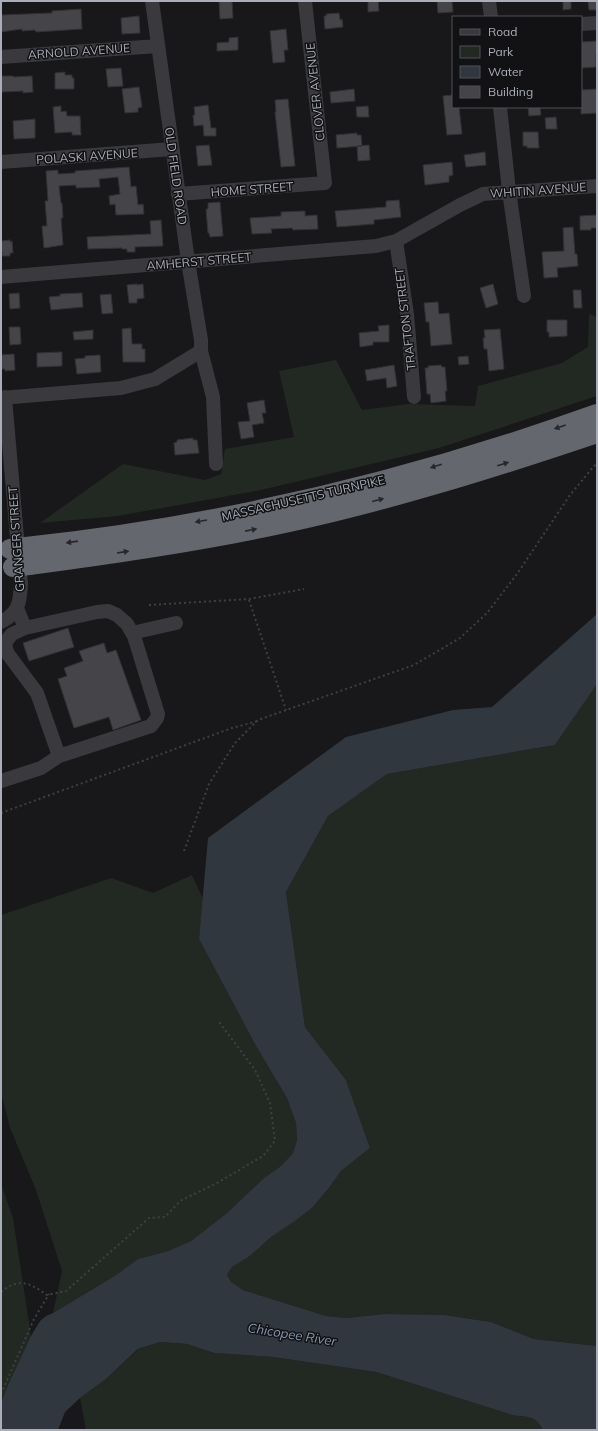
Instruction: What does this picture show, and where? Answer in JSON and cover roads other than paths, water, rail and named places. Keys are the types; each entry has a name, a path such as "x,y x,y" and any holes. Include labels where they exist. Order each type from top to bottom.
{"highway":[{"name":"MASSACHUSETTS TURNPIKE","path":"13,558 103,537 167,527 294,502 426,469 525,439 597,414"},
{"name":"MASSACHUSETTS TURNPIKE","path":"13,558 192,541 280,524 349,508 480,472 597,433"}],"street":[{"name":"OLD FIELD ROAD","path":"152,1 178,194 201,340 200,350 213,397 216,464"},
{"name":"CLOVER AVENUE","path":"305,1 325,183"},
{"path":"489,1 491,16"},
{"path":"582,24 597,23"},
{"name":"ARNOLD AVENUE","path":"1,57 158,46"},
{"path":"500,108 524,296"},
{"name":"POLASKI AVENUE","path":"1,162 172,149"},
{"name":"HOME STREET","path":"178,194 325,183"},
{"name":"WHITIN AVENUE","path":"396,241 460,205 483,194 597,186"},
{"name":"AMHERST STREET","path":"1,277 376,246 396,241"},
{"name":"TRAFTON STREET","path":"396,241 407,314 414,397"},
{"path":"3,398 121,388 155,379 200,350"},
{"name":"GRANGER STREET","path":"3,398 21,584 20,599 17,608"},
{"path":"1,622 12,615 17,608"},
{"path":"17,608 25,628"},
{"path":"1,781 40,768 59,756 150,726 157,718 158,710 132,633 127,624 117,615 108,611 97,612 25,628 12,634 4,641 8,654 37,693 59,756"},
{"path":"132,633 176,623"}],"water":[{"name":"Chicopee River","path":"597,614 597,684 555,745 387,774 328,816 286,892 305,1027 346,1080 370,1148 341,1171 312,1208 271,1237 250,1256 232,1267 227,1275 231,1282 243,1290 326,1316 346,1318 385,1314 445,1315 491,1322 534,1339 597,1346 597,1430 543,1430 534,1419 512,1415 376,1372 273,1357 214,1353 187,1344 160,1342 138,1349 106,1379 80,1398 65,1412 58,1430 1,1430 1,1403 31,1336 40,1321 116,1275 138,1259 168,1251 191,1241 227,1213 264,1178 281,1166 293,1153 297,1140 296,1123 287,1098 256,1046 199,939 208,838 346,737 453,710 492,707"}]}
